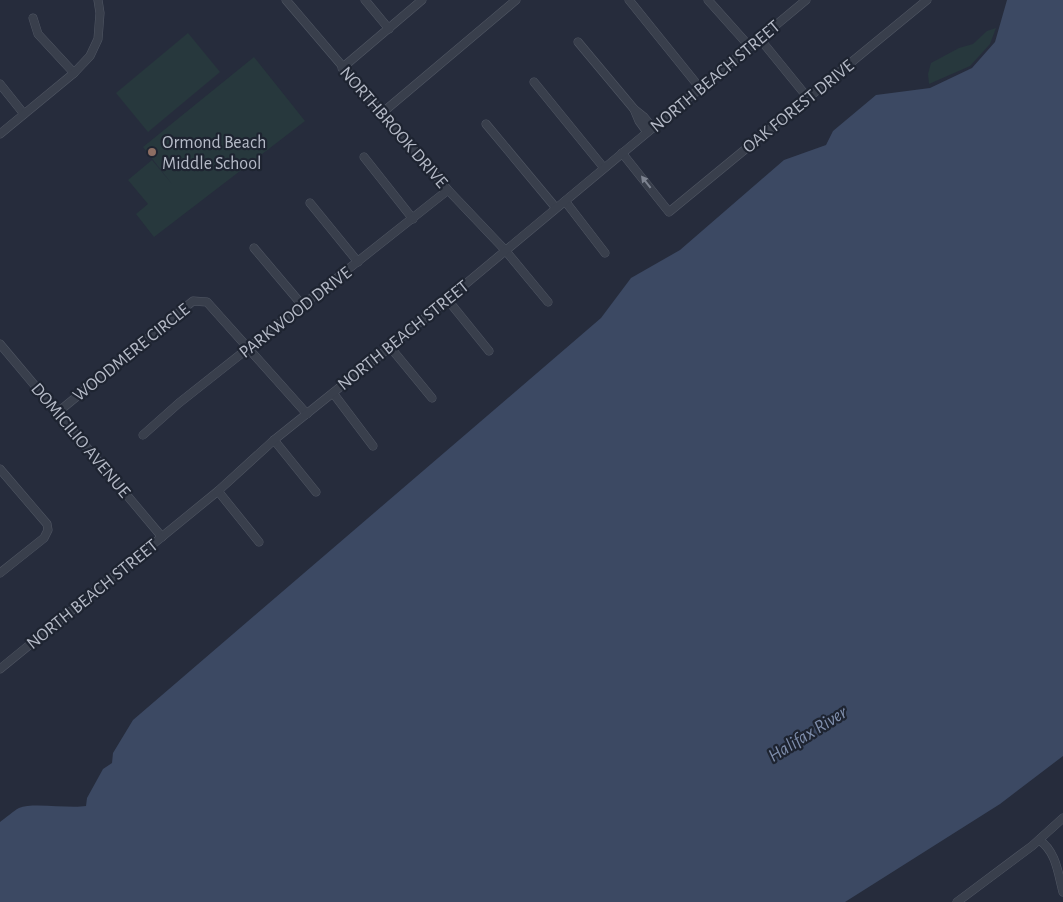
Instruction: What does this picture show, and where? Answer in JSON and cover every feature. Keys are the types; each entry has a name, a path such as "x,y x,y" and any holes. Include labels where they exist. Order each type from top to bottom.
{"street":[{"path":"0,134 74,73 90,56 98,39 100,13 98,0"},
{"name":"NORTHBROOK DRIVE","path":"286,0 342,68 448,190 505,250 548,302"},
{"path":"365,0 389,29"},
{"path":"342,68 422,0"},
{"path":"382,112 516,0"},
{"path":"629,0 700,88"},
{"path":"708,0 750,47"},
{"path":"791,0 798,7"},
{"name":"NORTH BEACH STREET","path":"0,669 218,491 274,440 390,347 806,0"},
{"name":"OAK FOREST DRIVE","path":"622,153 669,212 927,0"},
{"path":"33,18 38,34 74,73"},
{"path":"760,39 808,98"},
{"path":"578,42 634,109 644,116 650,130"},
{"path":"534,82 604,168"},
{"path":"0,84 24,114"},
{"path":"486,124 556,208"},
{"path":"364,158 413,219"},
{"name":"PARKWOOD DRIVE","path":"143,435 179,403 448,190"},
{"path":"565,201 605,253"},
{"path":"310,203 358,262"},
{"path":"254,248 303,306"},
{"path":"447,299 489,351"},
{"name":"WOODMERE CIRCLE","path":"58,412 193,301 207,302 307,414"},
{"name":"DOMICILIO AVENUE","path":"0,344 162,537"},
{"path":"390,347 432,398"},
{"path":"333,393 373,446"},
{"path":"274,440 316,492"},
{"path":"0,573 44,538 48,530 46,524 1,473"},
{"path":"218,491 259,542"},
{"path":"962,900 1039,840 1063,818"},
{"path":"1039,840 1046,844 1053,854 1063,892"}],"shaded area":[{"path":"996,28 990,44 970,66 929,84 928,74 931,63 959,48 973,44 987,31"},
{"path":"188,33 220,72 148,132 116,93"},
{"path":"254,57 305,121 154,237 136,214 148,204 128,180 152,160 172,184 143,147"}],"water":[{"name":"Halifax River","path":"1007,0 1063,0 1063,756 1000,804 845,902 0,902 0,822 17,809 25,806 86,806 87,798 103,769 112,763 113,753 133,720 601,318 631,278 680,250 784,160 826,145 833,131 876,95 930,88 972,68 995,42"}],"place":[{"name":"Ormond Beach Middle School","path":"152,152"}]}
